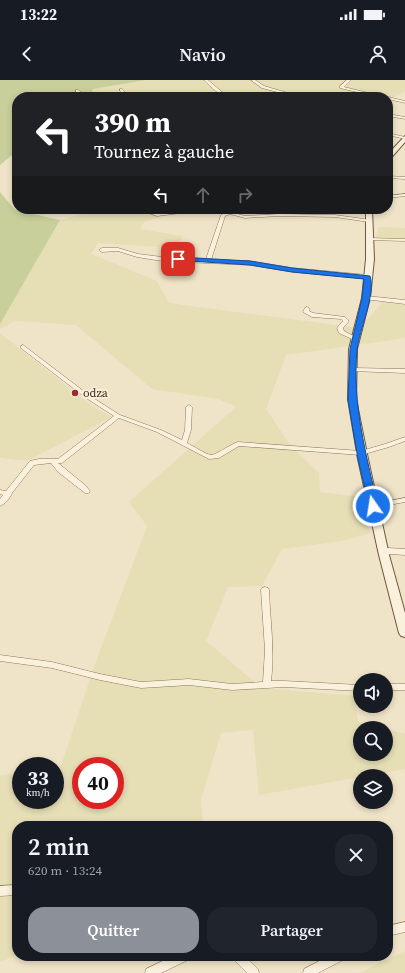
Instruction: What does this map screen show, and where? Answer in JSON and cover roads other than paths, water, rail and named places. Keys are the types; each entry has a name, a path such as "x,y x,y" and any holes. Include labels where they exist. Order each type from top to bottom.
{"street":[{"path":"206,80 220,92"},
{"path":"253,80 263,86 283,92"},
{"path":"350,80 341,87 362,92"},
{"path":"393,99 405,102"},
{"path":"393,116 405,118"},
{"path":"393,135 405,138 393,152"},
{"path":"393,177 405,178"},
{"path":"393,196 405,195"},
{"path":"153,214 158,216 171,214"},
{"path":"208,260 222,215 226,214"},
{"path":"234,214 245,217 289,215 336,216 369,221"},
{"path":"369,214 368,277 366,298 353,349 352,400 361,453 373,506 405,633"},
{"path":"369,239 405,240"},
{"path":"102,250 118,249 137,255 162,258 250,263 292,270 368,277"},
{"path":"366,298 405,302"},
{"path":"307,309 306,312 312,315 343,318 346,321 340,328 341,332 356,338"},
{"path":"23,347 88,397 118,416 159,431 213,458 218,457 230,447 238,444 361,453 387,446 405,439"},
{"path":"353,370 405,371"},
{"path":"184,444 188,430 188,407"},
{"path":"0,504 32,463 38,461 53,462 65,458 118,416"},
{"path":"53,462 58,468 80,483 87,491"},
{"path":"0,492 9,494"},
{"path":"373,506 405,500"},
{"path":"385,554 388,551 405,552"},
{"path":"265,590 266,630 269,649 267,685"},
{"path":"0,658 52,665 141,685 174,682 232,687 298,684 353,688"},
{"path":"393,688 405,687"},
{"path":"0,891 12,890"},
{"path":"393,930 405,927"},
{"path":"150,973 174,961"},
{"path":"243,961 254,973"},
{"path":"308,973 330,961"}],"place":[{"name":"odza","path":"75,393"}]}
